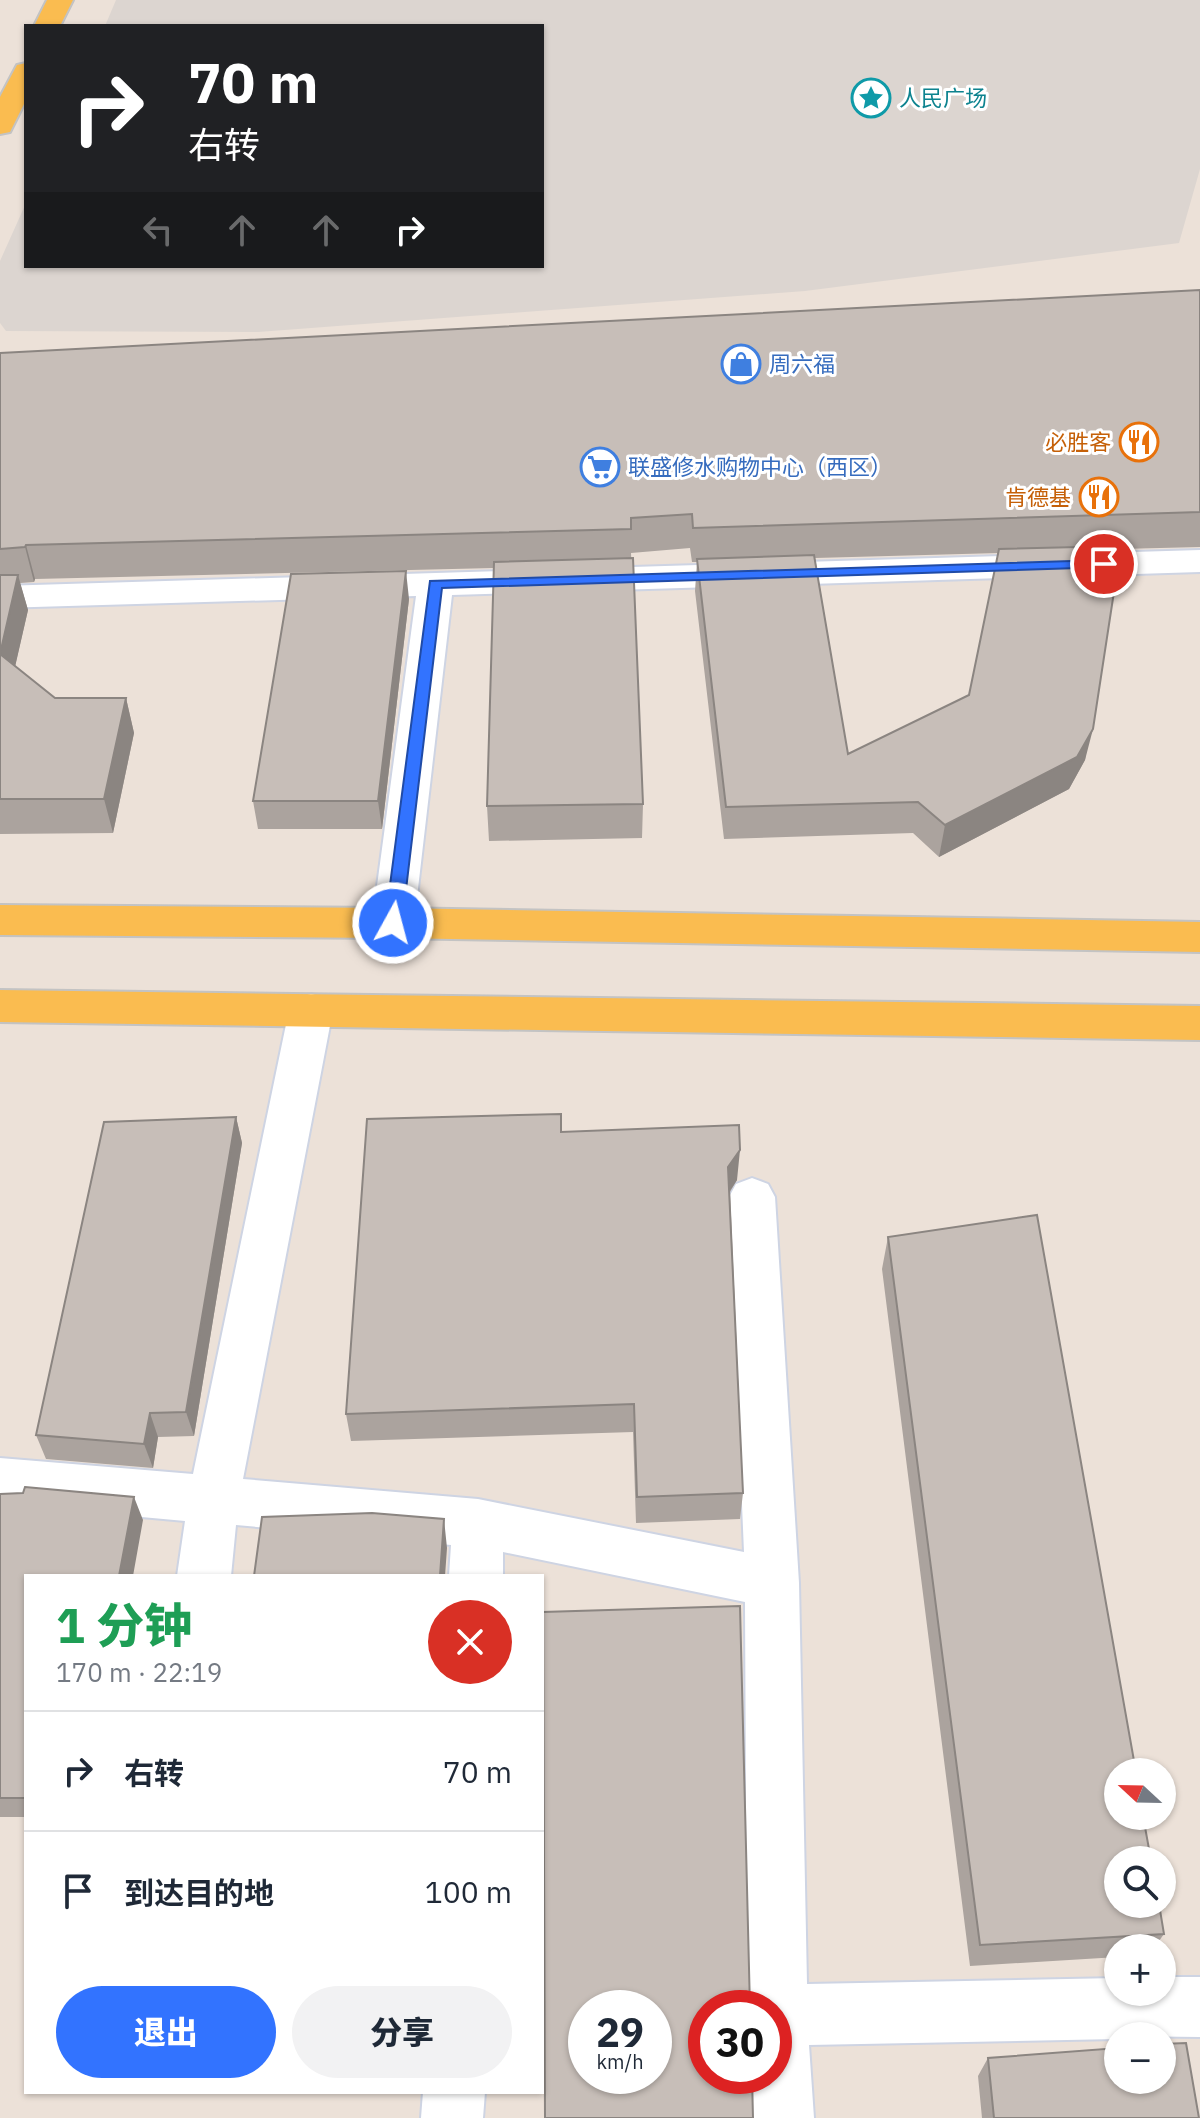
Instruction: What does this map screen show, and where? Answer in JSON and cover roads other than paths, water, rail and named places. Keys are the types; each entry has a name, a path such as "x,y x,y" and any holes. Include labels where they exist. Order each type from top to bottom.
{"main road":[{"path":"48,24 60,0"},
{"path":"0,126 24,75"},
{"path":"0,920 393,923 1200,937"},
{"path":"0,1006 1200,1023"}],"street":[{"path":"0,597 1200,561"},
{"path":"393,923 435,584"},
{"path":"204,1574 214,1497 311,1010"},
{"path":"752,1197 772,1583 777,1990"},
{"path":"0,1481 214,1497 478,1523 772,1583"},
{"path":"476,1574 478,1523"},
{"path":"792,2015 1200,2007"},
{"path":"452,2118 454,2094"},
{"path":"782,2094 783,2118"}],"place":[{"name":"人民广场","path":"871,98"},
{"name":"周六福","path":"741,364"},
{"name":"必胜客","path":"1139,442"},
{"name":"联盛修水购物中心（西区）","path":"600,467"},
{"name":"肯德基","path":"1099,497"}]}
